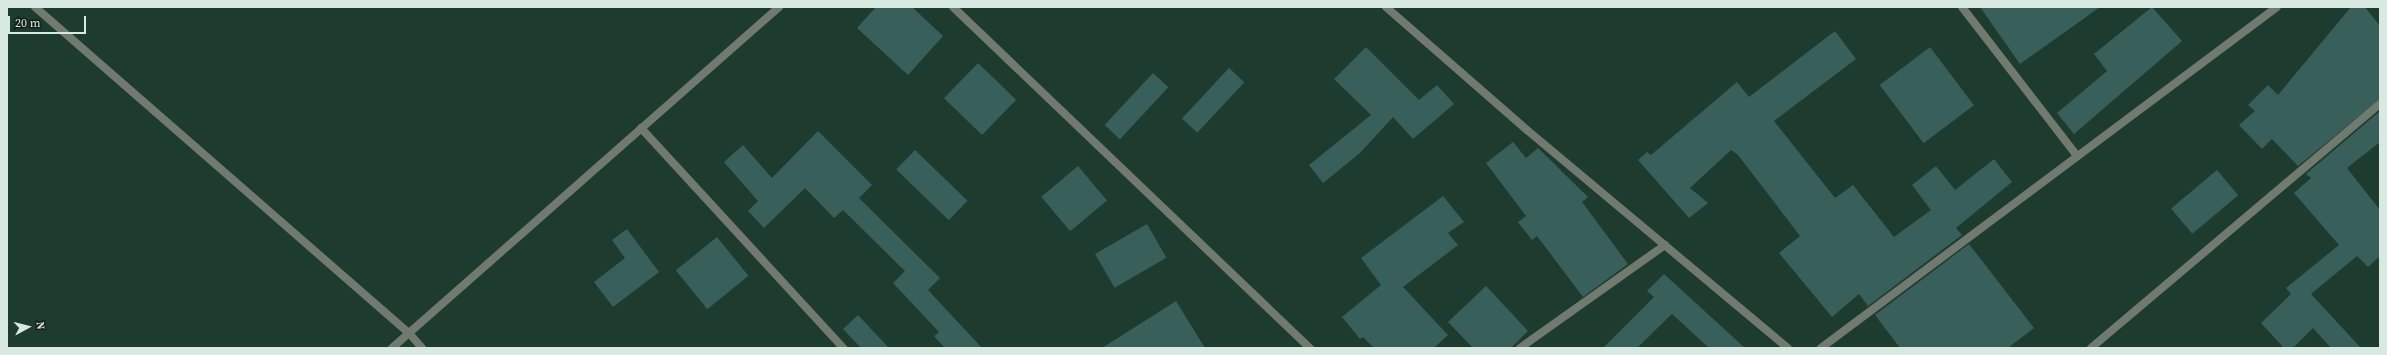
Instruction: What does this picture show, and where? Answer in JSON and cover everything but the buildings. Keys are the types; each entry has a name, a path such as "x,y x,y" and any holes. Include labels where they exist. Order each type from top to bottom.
{"street":[{"path":"35,7 410,333 422,348"},
{"path":"392,348 779,7"},
{"path":"953,7 1310,348"},
{"path":"1386,7 1788,348"},
{"path":"1962,7 2077,156"},
{"path":"1820,348 2278,7"},
{"path":"2091,348 2380,104"},
{"path":"641,128 842,348"},
{"path":"1520,348 1665,245"}]}
